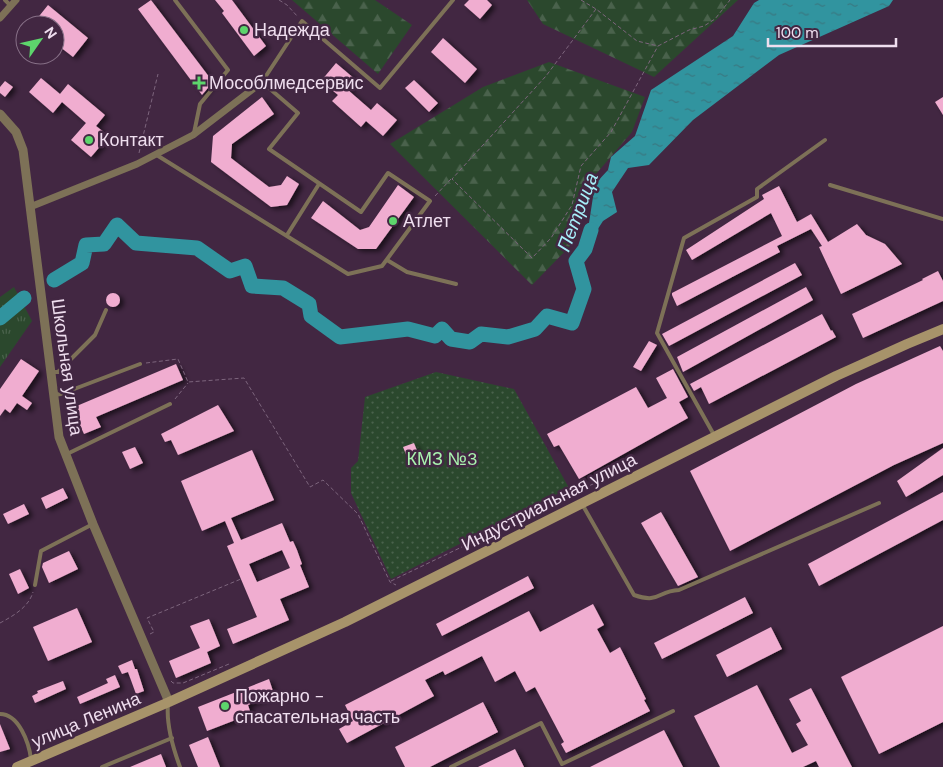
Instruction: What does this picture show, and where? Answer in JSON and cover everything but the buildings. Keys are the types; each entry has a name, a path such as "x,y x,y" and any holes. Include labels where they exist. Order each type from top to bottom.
{"main road":[{"name":"Индустриальная улица","path":"168,702 345,622 869,361 943,329"},
{"name":"улица Ленина","path":"17,767 168,702"}],"street":[{"path":"0,18 13,3"},
{"path":"30,206 137,164 193,135 262,82"},
{"name":"Школьная улица","path":"0,114 8,122 20,141 22,150 59,437 93,524 168,702"}],"lane":[{"path":"5,0 13,3"},
{"path":"175,0 228,70 200,104 193,135"},
{"path":"155,154 348,274 382,266 430,201 388,173 360,212 269,149 298,113 262,82 302,21 380,88 453,0"},
{"path":"715,437 657,333 684,238 756,197 757,189 826,140"},
{"path":"287,236 319,184"},
{"path":"830,185 943,219"},
{"path":"387,260 407,272 456,284"},
{"path":"51,372 58,372 95,335 106,310"},
{"path":"54,395 140,364"},
{"path":"65,455 170,404"},
{"path":"582,504 634,595 645,599 654,599 670,591 679,590 879,503"},
{"path":"35,585 41,551 93,524"},
{"path":"168,702 174,751 180,767"},
{"path":"451,767 541,723 562,764 673,711"},
{"path":"0,714 6,714 17,723 29,749 31,762"},
{"path":"102,767 172,738"}],"path":[{"path":"279,0 287,5 302,21"},
{"path":"581,0 596,9 637,41 658,46"},
{"path":"452,179 532,258 551,238 572,205 581,166 611,132 658,46 689,30 704,26 714,19 730,0"},
{"path":"430,201 546,76 596,9"},
{"path":"137,164 158,74"},
{"path":"140,364 178,359 188,382"},
{"path":"170,404 188,382 244,378 310,487 323,480 358,514 390,582 398,587"},
{"path":"390,582 595,483 614,478"},
{"path":"149,634 154,632 147,618 241,579"},
{"path":"0,623 24,607 32,597 35,585"}],"green space":[{"path":"292,0 375,0 412,25 378,74"},
{"path":"527,0 738,0 654,77 543,24"},
{"path":"549,62 645,97 632,132 590,181 577,239 532,285 390,144 483,87"},
{"path":"14,287 32,321 0,367 0,297"},
{"name":"КМЗ №3","path":"436,372 514,389 569,488 391,579 351,493 351,468 358,461 365,397"}],"water":[{"path":"759,0 893,0 889,6 779,55 693,120 649,165 628,168 612,192 617,212 603,221 585,249 595,184 608,170 611,157 635,136 651,90 733,36 754,3"}],"waterway":[{"name":"Петрица","path":"54,280 82,263 86,245 104,244 117,225 136,243 197,248 230,271 245,266 252,286 283,288 309,304 311,316 340,337 408,329 435,336 442,329 451,339 470,342 481,334 508,337 535,329 547,316 572,323 584,289 576,261 585,249 591,230"},
{"name":"Петрица","path":"0,318 24,298"}],"place":[{"name":"Надежда","path":"244,30"},
{"name":"Мособлмедсервис","path":"199,83"},
{"name":"Контакт","path":"89,140"},
{"name":"Атлет","path":"393,221"},
{"name":"Пожарно - спасательная часть","path":"225,706"}]}
